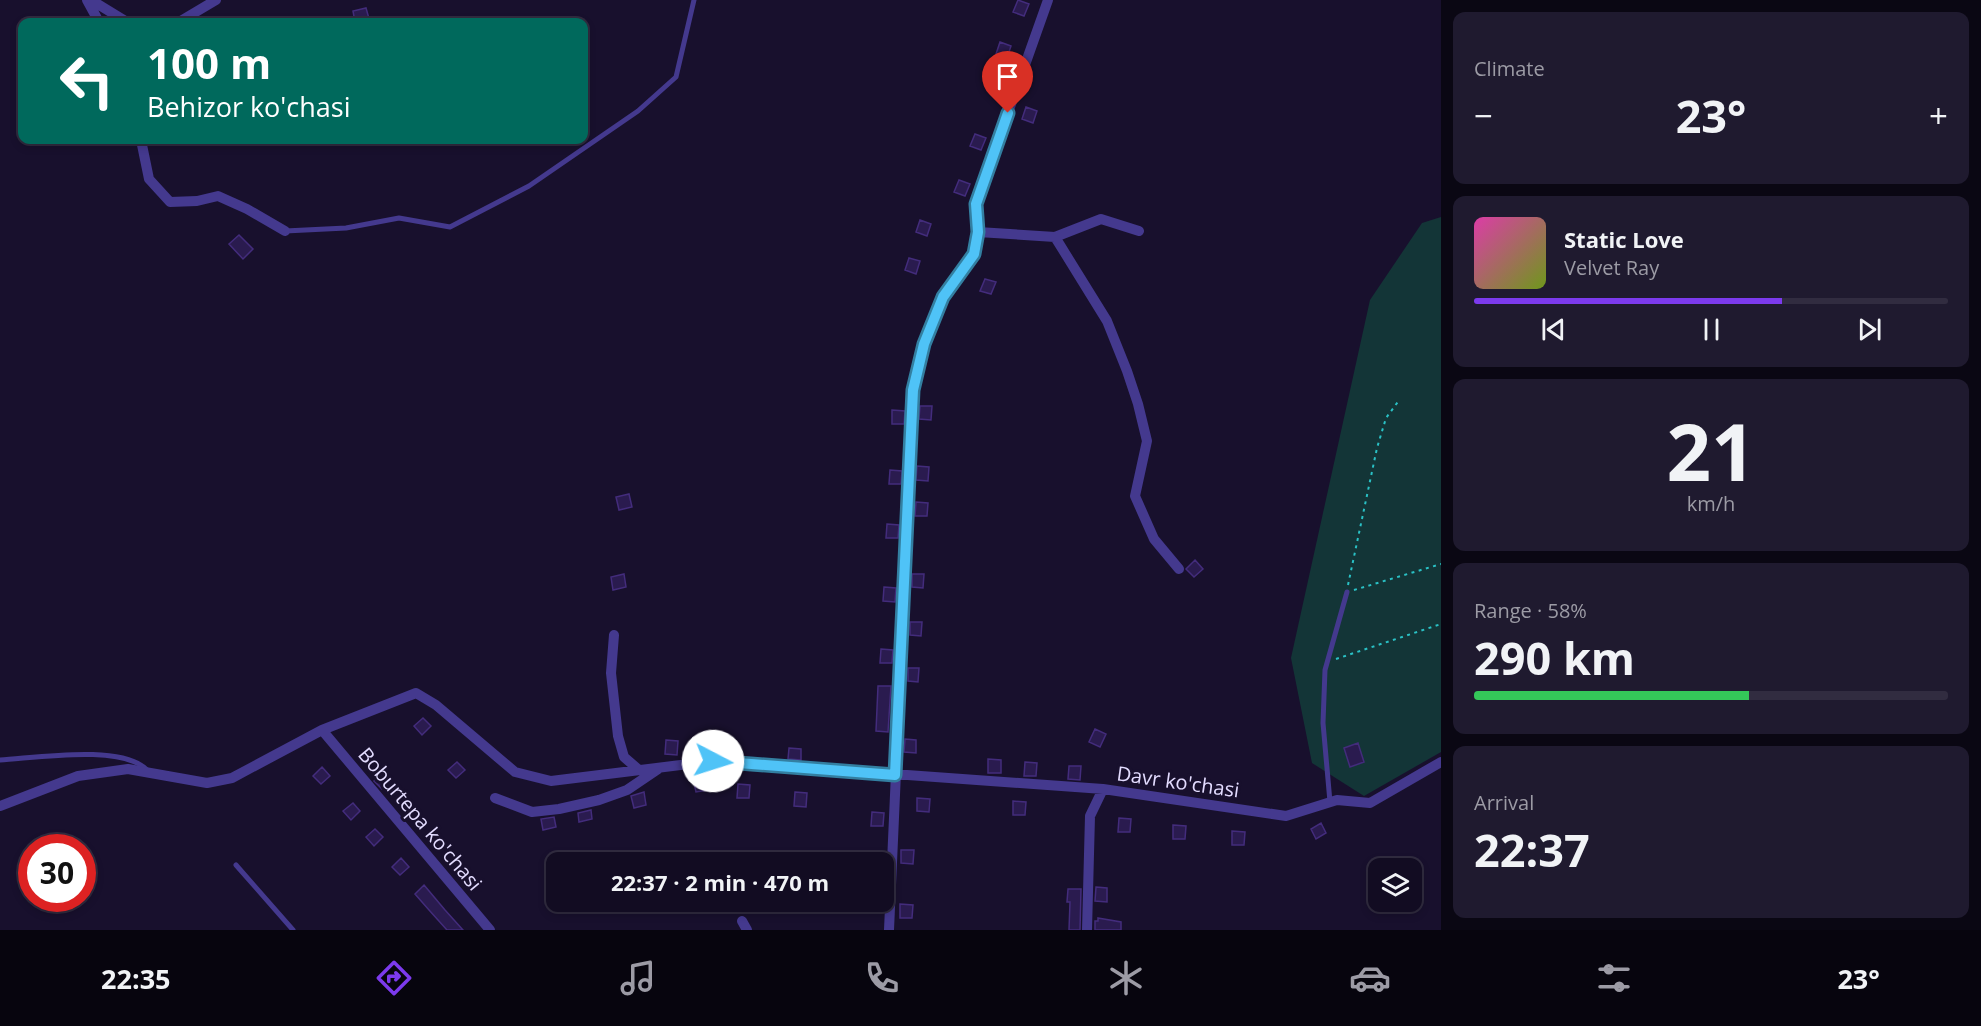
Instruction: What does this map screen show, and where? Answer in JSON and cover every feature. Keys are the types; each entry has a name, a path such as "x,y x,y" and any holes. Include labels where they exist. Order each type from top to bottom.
{"street":[{"path":"89,0 97,18"},
{"path":"89,0 120,18"},
{"path":"186,18 216,0"},
{"path":"892,852 913,390 927,334 943,297 974,254 978,232 976,204 1048,0"},
{"path":"142,144 149,179 170,202 197,201 218,196 247,209 285,231"},
{"path":"978,232 1055,237 1101,219 1139,231"},
{"path":"1055,237 1107,321 1127,371 1147,441 1135,496 1154,540 1179,569"},
{"path":"614,635 611,673 618,736 624,757 639,770"},
{"name":"Davr ko'chasi","path":"322,730 416,693 436,705 515,771 551,781 713,761 1103,789 1286,816 1337,800 1370,803 1441,762"},
{"path":"0,806 78,776 129,769 207,783 232,778 322,730"},
{"name":"Boburtepa ko'chasi","path":"322,730 490,930"},
{"path":"495,798 532,812 559,809 599,800 627,790 661,767"},
{"path":"1087,930 1090,816 1103,789"},
{"path":"889,930 890,912"}],"lane":[{"path":"285,231 346,228 399,218 450,227 529,186 638,111 676,77 694,0"},
{"path":"1330,802 1323,723 1325,670 1347,592"},
{"path":"0,760 108,754 139,762 149,773"},
{"path":"236,866 293,930"}],"path":[{"path":"1400,399 1386,418 1377,448 1347,592 1441,564"},
{"path":"1328,662 1441,624"}],"green space":[{"path":"1441,217 1441,752 1364,796 1312,763 1291,658 1370,300 1422,223"}],"building":[{"path":"1018,0 1029,4 1024,16 1013,12"},
{"path":"366,8 369,18 354,18 353,11"},
{"path":"1000,42 1011,46 1007,58 996,54"},
{"path":"1026,107 1037,111 1033,123 1022,119"},
{"path":"975,134 986,138 981,150 970,146"},
{"path":"959,180 970,184 965,196 954,192"},
{"path":"920,220 931,224 927,236 916,232"},
{"path":"239,235 253,249 243,259 229,244"},
{"path":"909,258 920,261 916,274 905,270"},
{"path":"985,279 996,282 991,294 980,291"},
{"path":"920,406 932,406 931,420 919,419"},
{"path":"892,410 905,411 904,424 892,424"},
{"path":"917,466 929,467 928,481 916,480"},
{"path":"890,470 902,471 901,484 889,484"},
{"path":"629,494 632,507 619,510 616,497"},
{"path":"916,502 928,503 927,516 915,516"},
{"path":"887,524 899,525 898,538 886,538"},
{"path":"1195,560 1203,569 1194,577 1186,569"},
{"path":"624,574 626,587 613,590 611,577"},
{"path":"912,574 924,574 923,588 912,587"},
{"path":"884,587 896,588 895,602 883,601"},
{"path":"910,622 922,622 921,636 910,635"},
{"path":"881,649 893,650 892,663 880,663"},
{"path":"908,668 919,668 918,682 908,681"},
{"path":"878,686 891,686 888,732 876,731"},
{"path":"423,718 431,726 422,735 414,726"},
{"path":"1095,729 1106,734 1100,747 1089,742"},
{"path":"905,739 916,740 916,753 904,752"},
{"path":"666,740 678,741 677,755 665,754"},
{"path":"1358,743 1364,762 1350,767 1344,748"},
{"path":"789,748 801,749 801,760 788,759"},
{"path":"988,759 1001,760 1001,773 988,773"},
{"path":"457,762 465,770 456,778 448,770"},
{"path":"1025,762 1037,763 1036,776 1024,776"},
{"path":"1069,766 1081,766 1080,780 1068,779"},
{"path":"322,767 330,776 321,784 313,776"},
{"path":"381,775 388,783 382,789 374,781"},
{"path":"706,777 709,790 696,792 693,779"},
{"path":"738,784 750,785 749,798 737,798"},
{"path":"644,792 646,805 634,808 631,796"},
{"path":"795,792 807,793 806,807 794,806"},
{"path":"917,798 930,799 929,812 917,811"},
{"path":"1013,801 1026,802 1025,815 1013,815"},
{"path":"353,803 360,811 351,820 343,811"},
{"path":"591,810 592,819 579,822 578,813"},
{"path":"872,812 884,813 883,826 871,826"},
{"path":"554,817 556,827 543,830 541,819"},
{"path":"1119,818 1131,819 1130,832 1118,832"},
{"path":"1321,823 1326,833 1316,839 1311,829"},
{"path":"1173,825 1186,826 1185,839 1173,839"},
{"path":"375,829 383,837 374,846 366,837"},
{"path":"1232,831 1245,832 1244,845 1232,845"},
{"path":"901,850 914,850 913,864 901,863"},
{"path":"401,858 409,867 400,875 392,867"},
{"path":"424,885 463,930 447,930 415,894"},
{"path":"1096,887 1107,888 1107,902 1095,901"},
{"path":"1068,889 1081,889 1080,930 1069,930"},
{"path":"900,904 913,905 912,918 900,918"},
{"path":"1098,918 1121,922 1121,930 1095,930 1095,921 1098,921"}],"route":[{"path":"713,761 895,775 913,390 924,344 943,297 974,254 978,232 976,204 1008,113"}]}
